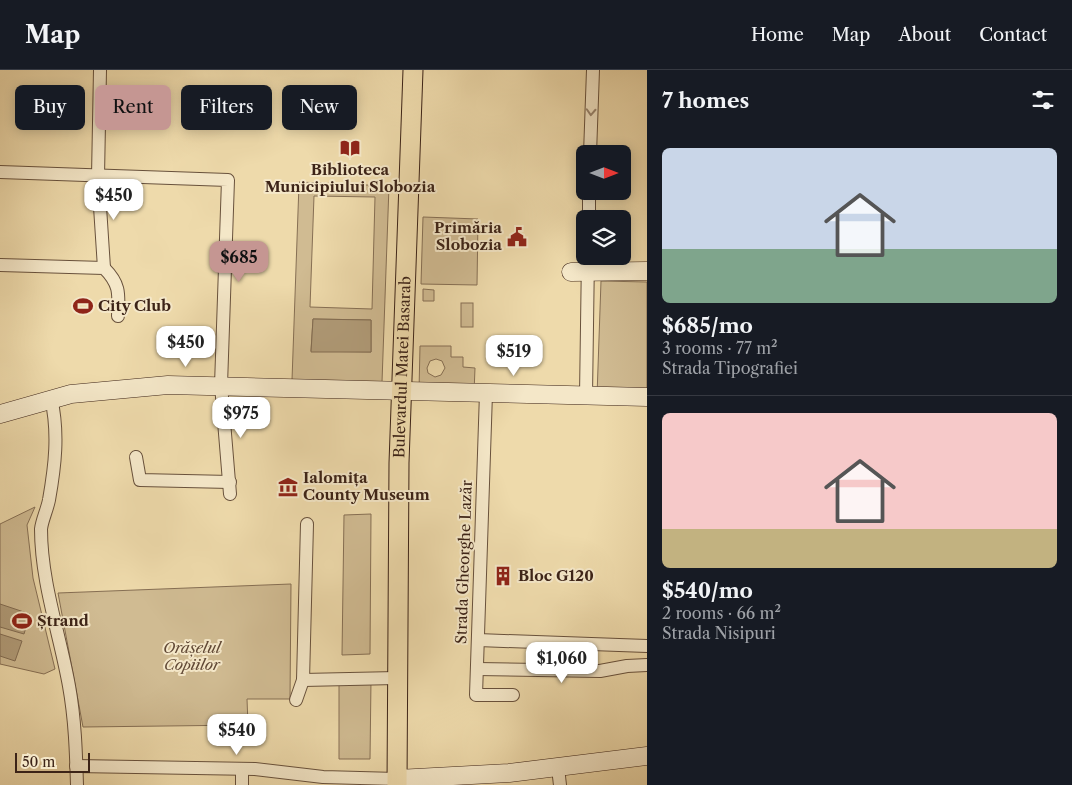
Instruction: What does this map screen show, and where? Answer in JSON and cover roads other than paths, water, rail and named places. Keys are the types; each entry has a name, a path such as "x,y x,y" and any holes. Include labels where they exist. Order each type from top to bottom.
{"main road":[{"name":"Bulevardul Matei Basarab","path":"397,782 396,678 402,390 413,70"}],"street":[{"path":"100,70 98,176 104,268 115,279 118,288 118,316"},
{"path":"590,145 593,70"},
{"path":"0,172 228,180 221,385 230,488 140,480 136,457"},
{"path":"0,265 104,268"},
{"path":"586,396 582,267 647,272"},
{"path":"0,414 50,398 142,386 221,385 647,397"},
{"name":"Strada Gheorghe Lazăr","path":"486,393 476,695 514,695"},
{"path":"50,398 54,415 56,448 48,504 41,527 44,570 70,688 75,729 77,785"},
{"path":"296,700 303,680 307,524"},
{"path":"478,640 647,646"},
{"path":"477,669 600,671 627,666 647,665"},
{"path":"303,680 396,678"},
{"path":"76,766 242,769 397,782 509,773 559,777 647,756"},
{"path":"242,769 242,785"}],"place":[{"name":"Biblioteca Municipiului Slobozia","path":"350,148"},
{"name":"Primăria Slobozia","path":"517,237"},
{"name":"City Club","path":"83,306"},
{"name":"Ialomița County Museum","path":"288,487"},
{"name":"Bloc G120","path":"503,576"},
{"name":"Ștrand","path":"22,621"}],"park label":[{"name":"Orășelul Copiilor","path":"192,656"}]}
